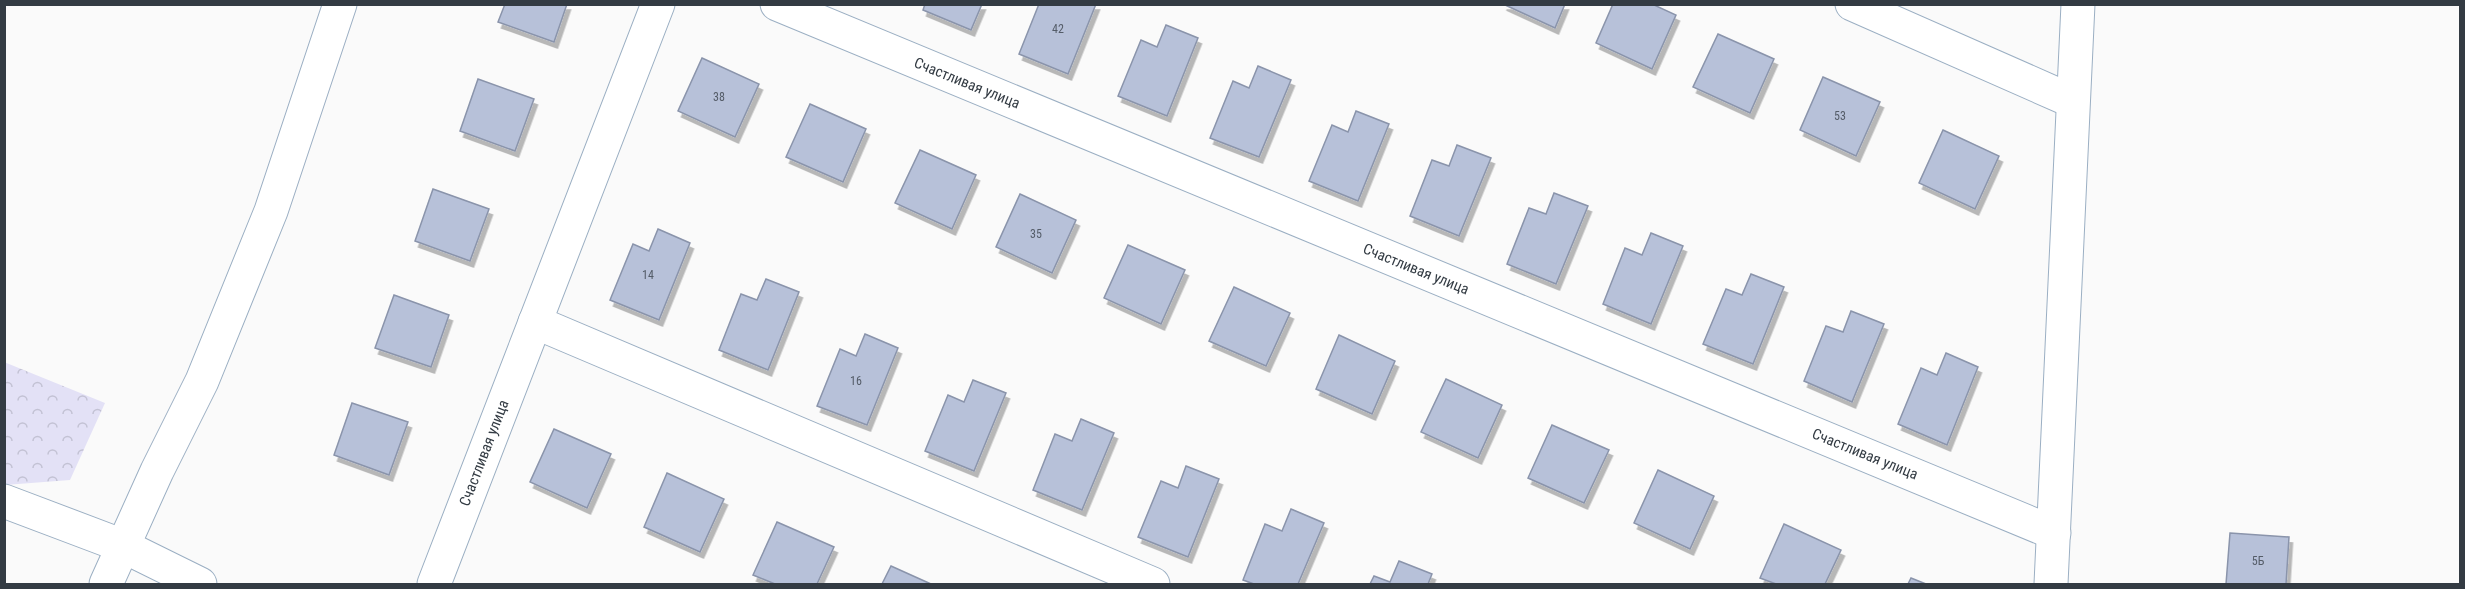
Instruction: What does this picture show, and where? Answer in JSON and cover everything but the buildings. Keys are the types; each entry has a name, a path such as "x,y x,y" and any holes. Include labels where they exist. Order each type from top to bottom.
{"street":[{"path":"106,585 202,381 271,211 340,4"},
{"name":"Счастливая улица","path":"434,585 658,4"},
{"name":"Счастливая улица","path":"777,4 2054,532"},
{"path":"1852,4 2072,101"},
{"path":"2051,585 2078,4"},
{"path":"535,322 1153,585"},
{"path":"4,501 123,546 200,585"}],"green space":[{"path":"4,362 105,403 70,480 5,485"}]}
